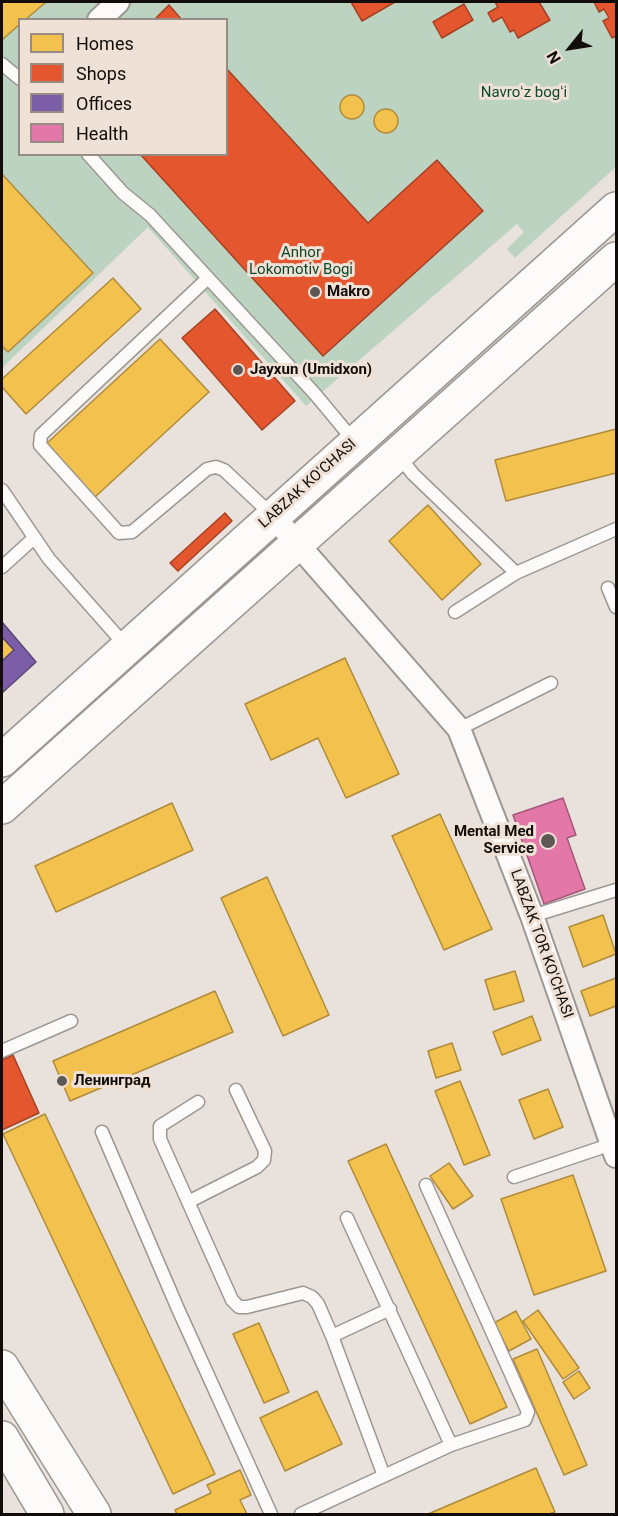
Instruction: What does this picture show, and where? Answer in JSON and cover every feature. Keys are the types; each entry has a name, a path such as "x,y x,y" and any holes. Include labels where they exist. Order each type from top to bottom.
{"main road":[{"name":"LABZAK KO'CHASI","path":"2,759 616,209"},
{"path":"563,255 588,283"},
{"path":"2,807 616,259"},
{"path":"2,1367 94,1515"},
{"path":"2,1438 47,1515"}],"street":[{"path":"101,18 118,2"},
{"name":"LABZAK TOR KO'CHASI","path":"273,516 459,729 532,916 613,1136"}],"lane":[{"path":"2,64 18,77"},
{"path":"90,156 123,194 150,214 355,442"},
{"path":"208,278 41,435 40,445 118,533 132,532 207,469 216,467 224,470 273,516"},
{"path":"397,454 413,474 516,573"},
{"path":"2,490 49,559 127,647"},
{"path":"455,612 516,573 616,529"},
{"path":"2,567 34,538"},
{"path":"608,588 616,607"},
{"path":"459,729 551,683"},
{"path":"532,916 616,890"},
{"path":"2,1051 71,1020"},
{"path":"188,1202 257,1167 264,1160 265,1151 236,1090"},
{"path":"198,1102 160,1126 159,1132 232,1300 239,1307 303,1293 312,1297 318,1304 332,1336 384,1476"},
{"path":"102,1132 271,1515"},
{"path":"514,1177 613,1136"},
{"path":"301,1515 451,1445 525,1420 528,1412 426,1185"},
{"path":"347,1218 451,1445"},
{"path":"332,1336 390,1309"}],"green space":[{"path":"2,2 616,2 616,167 515,258 507,249 524,232 517,224 306,406 148,227 2,368"}],"building: Homes":[{"path":"2,2 46,2 27,18 18,18 18,26 2,40"},
{"path":"352,95 361,98 364,107 361,116 352,119 343,116 340,107 343,98"},
{"path":"386,109 395,112 398,121 395,130 386,133 377,130 374,121 377,112"},
{"path":"2,174 93,273 8,352 2,346"},
{"path":"113,278 141,309 26,414 2,387 2,379"},
{"path":"160,339 209,392 95,497 46,444"},
{"path":"616,429 616,473 506,501 495,460"},
{"path":"428,505 481,564 442,600 389,541"},
{"path":"2,637 14,650 2,661"},
{"path":"345,658 399,774 346,798 318,738 271,760 245,704"},
{"path":"172,803 193,850 56,912 35,866"},
{"path":"440,814 492,929 444,950 392,836"},
{"path":"267,877 329,1015 283,1036 221,898"},
{"path":"603,915 616,954 583,967 569,927"},
{"path":"515,971 524,1001 494,1010 485,980"},
{"path":"616,978 616,1006 590,1016 581,991"},
{"path":"215,991 233,1032 70,1101 53,1061"},
{"path":"532,1016 541,1040 502,1055 493,1032"},
{"path":"452,1043 461,1070 436,1078 428,1051"},
{"path":"460,1081 490,1155 464,1165 435,1091"},
{"path":"548,1089 563,1127 534,1139 519,1100"},
{"path":"45,1114 215,1474 173,1494 3,1134"},
{"path":"386,1144 507,1407 470,1424 348,1161"},
{"path":"449,1163 473,1196 453,1209 430,1176"},
{"path":"573,1175 606,1271 534,1295 501,1199"},
{"path":"538,1310 579,1368 563,1379 523,1321"},
{"path":"516,1311 531,1339 509,1351 494,1323"},
{"path":"259,1323 289,1392 264,1403 233,1334"},
{"path":"537,1349 587,1465 564,1475 513,1359"},
{"path":"579,1371 590,1388 574,1399 563,1382"},
{"path":"317,1391 342,1444 285,1471 260,1418"},
{"path":"536,1468 555,1512 549,1514 428,1514"},
{"path":"240,1470 251,1495 240,1500 247,1514 177,1514 175,1510 211,1493 207,1485"}],"building: Shops":[{"path":"351,2 395,2 362,21"},
{"path":"495,2 539,2 550,20 518,38 514,30 510,32 502,17 493,22 488,13 498,7"},
{"path":"594,2 616,2 616,36 612,38 603,21 609,18 604,9 599,12"},
{"path":"464,4 473,20 442,38 433,22"},
{"path":"169,5 180,18 156,18"},
{"path":"228,70 368,223 437,160 483,211 323,356 142,156 228,156"},
{"name":"Jayxun (Umidxon)","path":"215,309 295,401 262,430 182,338"},
{"path":"225,513 232,521 178,571 170,563"},
{"path":"13,1055 39,1113 2,1130 2,1060"}],"building: Offices":[{"path":"2,622 36,662 2,693 2,661 14,650 2,637"}],"building: Health":[{"path":"563,798 576,835 567,838 585,889 544,904 513,815"}],"place":[{"name":"Makro","path":"315,292"},
{"name":"Jayxun (Umidxon)","path":"238,370"},
{"name":"Mental Med Service","path":"548,841"},
{"name":"Ленинград","path":"62,1081"}],"park label":[{"name":"Navroʻz bogʻi","path":"524,93"},
{"name":"Anhor Lokomotiv Bogi","path":"301,262"}]}
